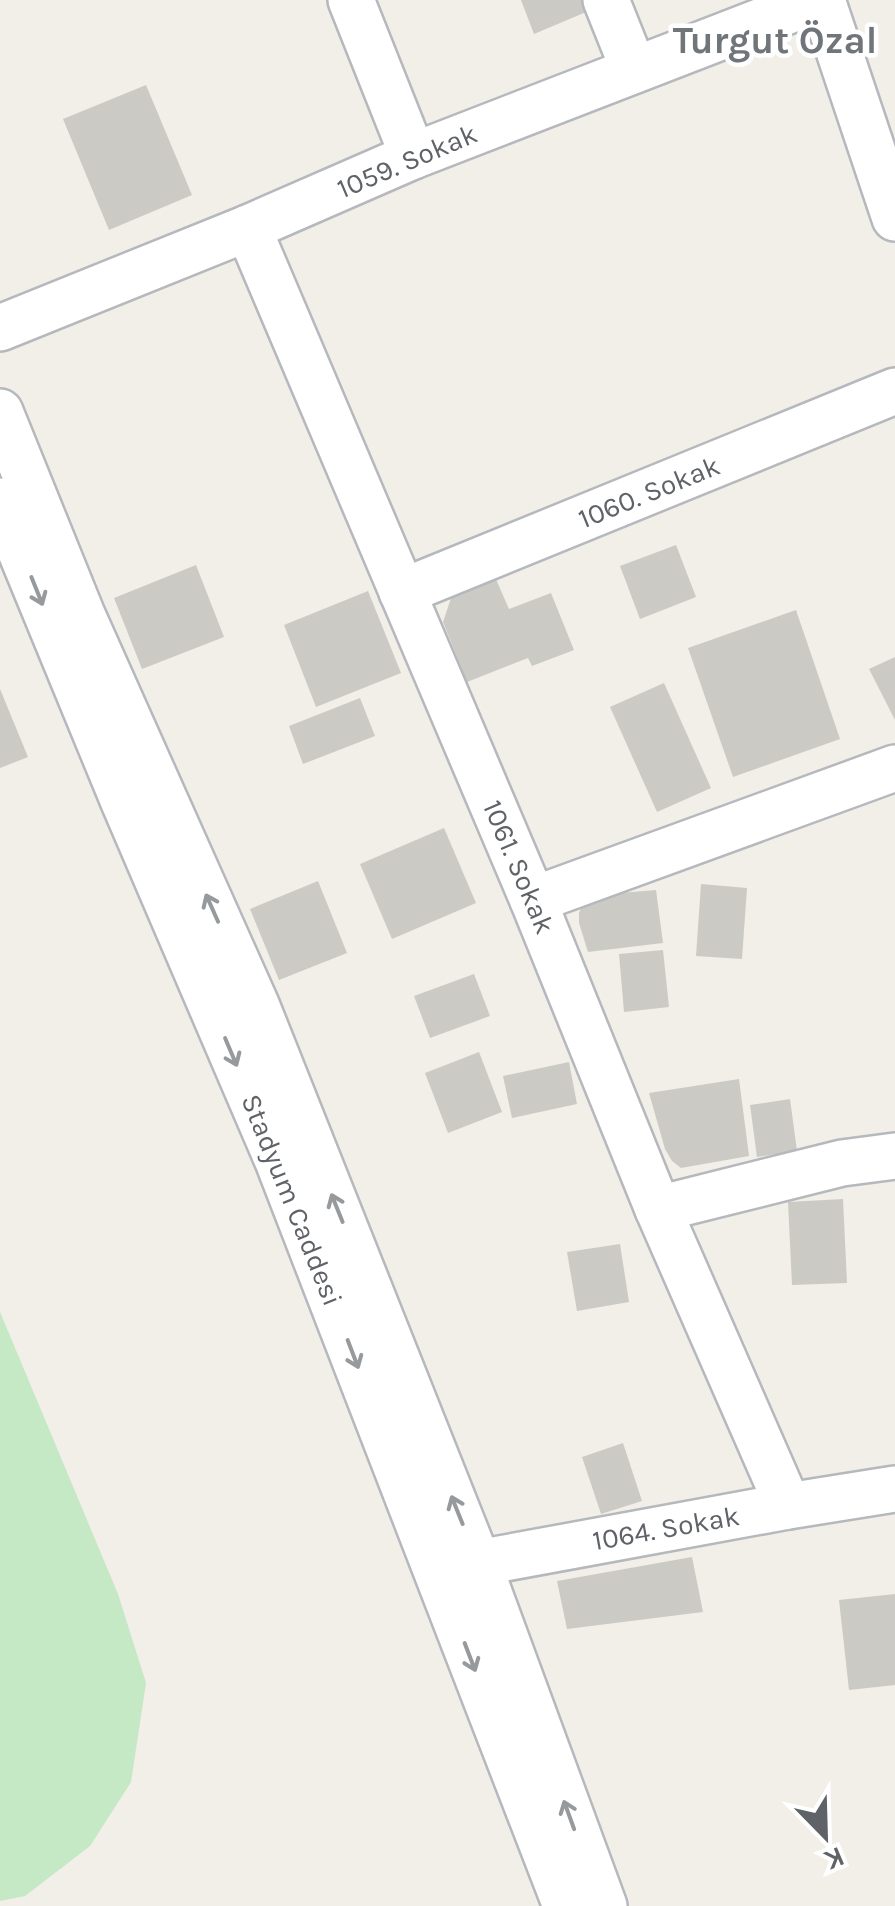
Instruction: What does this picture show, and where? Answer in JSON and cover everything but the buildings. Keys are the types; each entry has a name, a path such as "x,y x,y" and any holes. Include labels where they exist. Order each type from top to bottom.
{"street":[{"path":"351,0 413,156"},
{"path":"606,0 634,70"},
{"path":"819,0 895,218"},
{"name":"1059. Sokak","path":"0,328 248,228 413,156 819,0"},
{"name":"1061. Sokak","path":"248,228 534,900 658,1210 788,1506"},
{"name":"1060. Sokak","path":"402,592 895,391"},
{"path":"0,412 82,615 256,1007 459,1570 604,1906"},
{"name":"Stadyum Caddesi","path":"0,501 278,1161 459,1570 566,1906"},
{"path":"534,900 895,768"},
{"path":"658,1210 842,1163 895,1156"},
{"name":"1064. Sokak","path":"459,1570 895,1489"}],"green space":[{"path":"0,1312 118,1594 146,1683 131,1782 90,1846 25,1896 0,1901"}],"district":[{"name":"Turgut Özal","path":"775,40"}]}
